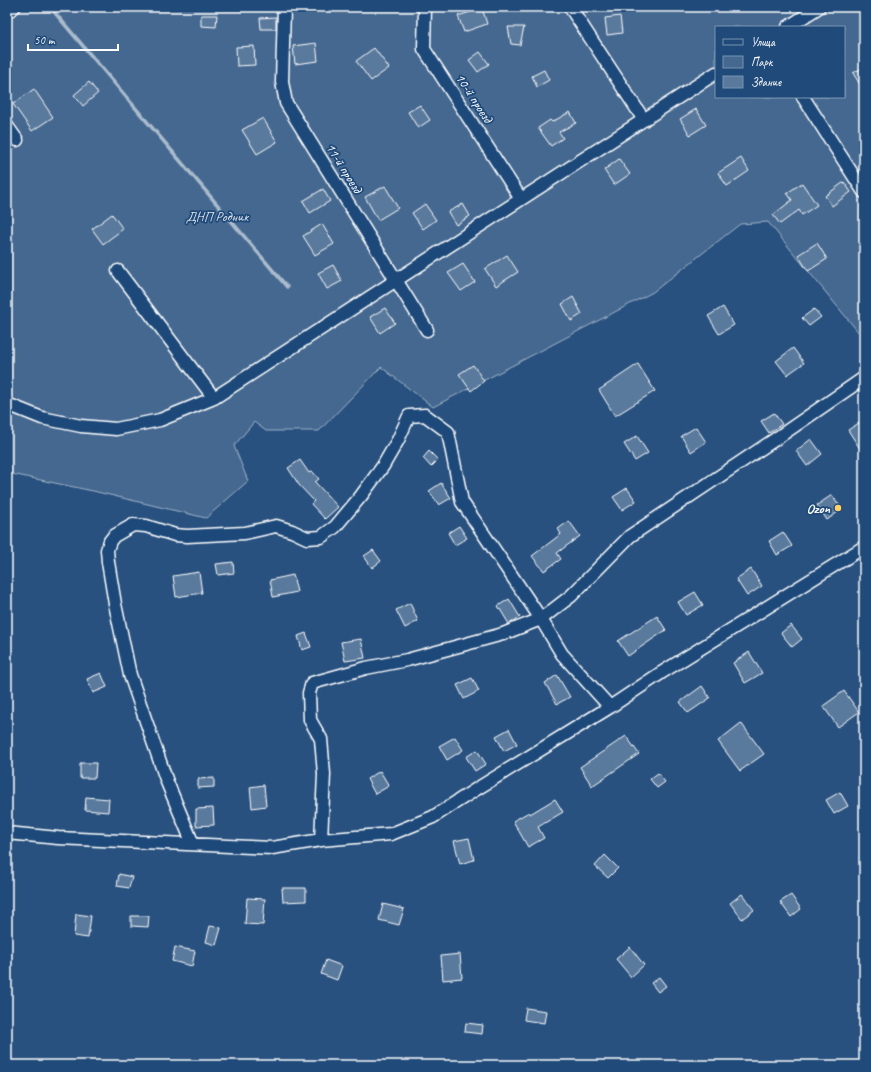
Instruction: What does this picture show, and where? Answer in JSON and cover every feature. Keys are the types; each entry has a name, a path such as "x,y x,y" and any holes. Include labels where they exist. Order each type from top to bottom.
{"street":[{"path":"7,12 14,7"},
{"name":"11-й проезд","path":"284,7 282,82 286,103 427,330"},
{"name":"10-й проезд","path":"425,7 424,49 522,199"},
{"path":"570,7 644,120"},
{"path":"790,26 819,7"},
{"path":"7,404 42,418 81,426 116,429 160,420 214,398 715,74"},
{"path":"804,98 864,192"},
{"path":"7,126 17,140"},
{"path":"118,271 214,398"},
{"path":"321,840 324,774 321,739 310,720 309,693 312,683 366,668 407,660 504,634 541,619 571,596 630,536 864,378"},
{"path":"193,844 167,782 130,675 108,562 107,550 110,541 114,536 133,525 146,526 175,535 188,536 244,533 276,526 307,538 321,537 335,527 361,496 383,466 398,440 409,416 425,415 448,432 462,502 541,619 562,654 610,707"},
{"path":"7,833 58,838 272,848 321,840 391,834 433,817 864,547"}],"green space":[{"name":"ДНП Родник","path":"7,7 864,7 864,339 768,222 740,224 653,292 433,407 381,367 319,431 266,431 254,422 234,446 248,481 206,518 93,491 7,473"}],"building":[{"path":"482,8 487,24 464,32 458,16"},
{"path":"201,15 217,15 216,27 201,26"},
{"path":"620,16 622,33 607,35 605,18"},
{"path":"276,17 276,29 261,29 260,18"},
{"path":"508,27 524,27 520,45 511,44"},
{"path":"316,43 318,61 295,64 293,46"},
{"path":"254,46 255,65 237,66 236,47"},
{"path":"374,48 389,68 371,81 356,61"},
{"path":"480,52 489,64 478,72 469,60"},
{"path":"864,67 864,91 853,73"},
{"path":"544,70 549,80 537,87 532,76"},
{"path":"89,82 98,93 83,106 74,95"},
{"path":"34,89 53,117 32,131 13,104"},
{"path":"420,105 430,120 418,128 408,112"},
{"path":"696,109 706,125 690,135 680,119"},
{"path":"570,112 576,123 559,132 563,138 551,146 538,128 550,120 552,122"},
{"path":"263,118 277,142 257,154 242,130"},
{"path":"741,158 749,171 727,186 718,173"},
{"path":"619,159 630,174 614,185 604,170"},
{"path":"844,182 851,192 832,206 825,196"},
{"path":"802,183 817,205 802,215 799,210 780,224 773,215 792,200 787,193"},
{"path":"385,186 398,208 378,220 365,197"},
{"path":"323,189 330,201 310,213 303,201"},
{"path":"425,204 436,220 423,229 412,213"},
{"path":"463,204 470,216 456,225 448,212"},
{"path":"112,214 123,229 103,244 92,229"},
{"path":"322,224 334,244 315,255 303,236"},
{"path":"817,243 827,259 808,271 798,255"},
{"path":"507,255 518,272 496,286 485,269"},
{"path":"463,264 475,282 461,291 448,273"},
{"path":"333,265 342,281 327,289 318,273"},
{"path":"573,297 582,314 571,321 562,304"},
{"path":"723,307 734,325 719,334 708,316"},
{"path":"385,308 395,323 380,333 370,317"},
{"path":"814,309 821,317 809,326 802,318"},
{"path":"793,348 804,363 787,375 776,361"},
{"path":"638,364 655,391 615,416 599,390"},
{"path":"473,365 484,381 471,391 459,374"},
{"path":"774,413 782,424 769,433 761,421"},
{"path":"859,423 864,430 864,455 848,430"},
{"path":"696,427 706,442 691,452 681,436"},
{"path":"637,436 648,453 635,461 624,444"},
{"path":"811,439 822,454 807,466 796,451"},
{"path":"429,451 438,460 431,467 423,458"},
{"path":"300,460 309,473 312,471 319,479 315,482 338,507 325,519 311,504 314,501 299,485 288,468"},
{"path":"441,483 451,498 439,505 429,491"},
{"path":"627,488 636,501 622,510 613,497"},
{"path":"832,495 842,509 827,520 817,505"},
{"path":"569,521 580,536 557,553 561,559 544,571 532,556 561,534 558,529"},
{"path":"459,526 467,538 455,545 448,533"},
{"path":"783,532 792,546 777,555 769,541"},
{"path":"373,550 381,561 372,568 364,556"},
{"path":"233,562 234,573 218,575 216,564"},
{"path":"751,569 762,586 747,596 736,579"},
{"path":"199,572 202,593 176,597 173,576"},
{"path":"293,575 297,592 273,597 270,580"},
{"path":"695,592 703,605 686,615 678,602"},
{"path":"509,599 520,617 509,624 498,606"},
{"path":"410,603 418,621 405,628 396,610"},
{"path":"657,616 666,630 628,656 618,641"},
{"path":"791,625 802,639 792,647 781,633"},
{"path":"306,633 311,647 302,650 298,636"},
{"path":"361,639 365,658 345,661 341,642"},
{"path":"749,652 762,673 745,683 733,663"},
{"path":"101,673 107,687 93,693 87,679"},
{"path":"557,675 570,697 557,704 545,683"},
{"path":"472,678 479,691 464,699 457,685"},
{"path":"702,686 710,698 688,713 680,702"},
{"path":"844,691 859,712 838,727 823,706"},
{"path":"741,723 764,754 740,771 718,741"},
{"path":"509,729 517,744 504,751 496,736"},
{"path":"626,736 639,754 592,786 580,767"},
{"path":"455,737 463,750 447,760 439,746"},
{"path":"477,750 486,764 475,771 466,757"},
{"path":"80,763 96,763 95,778 80,778"},
{"path":"380,771 389,786 375,794 367,779"},
{"path":"658,773 665,782 657,788 650,779"},
{"path":"214,778 214,787 198,788 198,779"},
{"path":"264,785 266,806 252,808 250,787"},
{"path":"840,792 848,806 834,814 826,800"},
{"path":"86,797 109,799 108,812 85,810"},
{"path":"555,799 563,812 538,827 544,838 528,847 513,821 529,812 530,814"},
{"path":"213,808 214,825 196,826 196,809"},
{"path":"469,838 474,860 460,864 454,841"},
{"path":"605,855 618,868 608,878 595,866"},
{"path":"119,874 132,877 129,888 117,886"},
{"path":"282,888 306,888 306,901 283,902"},
{"path":"742,894 754,910 742,919 730,903"},
{"path":"791,895 801,909 791,917 780,902"},
{"path":"247,898 265,899 263,925 245,924"},
{"path":"383,904 404,909 399,925 379,920"},
{"path":"76,914 91,916 88,938 74,936"},
{"path":"131,916 149,916 148,927 131,926"},
{"path":"210,926 221,928 216,945 206,942"},
{"path":"175,947 195,951 192,966 172,961"},
{"path":"630,947 644,965 631,977 616,959"},
{"path":"460,954 462,978 443,980 441,956"},
{"path":"326,960 342,966 337,980 321,974"},
{"path":"659,977 666,986 658,992 651,983"},
{"path":"526,1008 546,1011 544,1023 524,1020"},
{"path":"466,1023 483,1025 482,1034 465,1032"}],"waterway":[{"path":"50,7 287,287"}],"place":[{"name":"Ozon","path":"838,508"}]}
